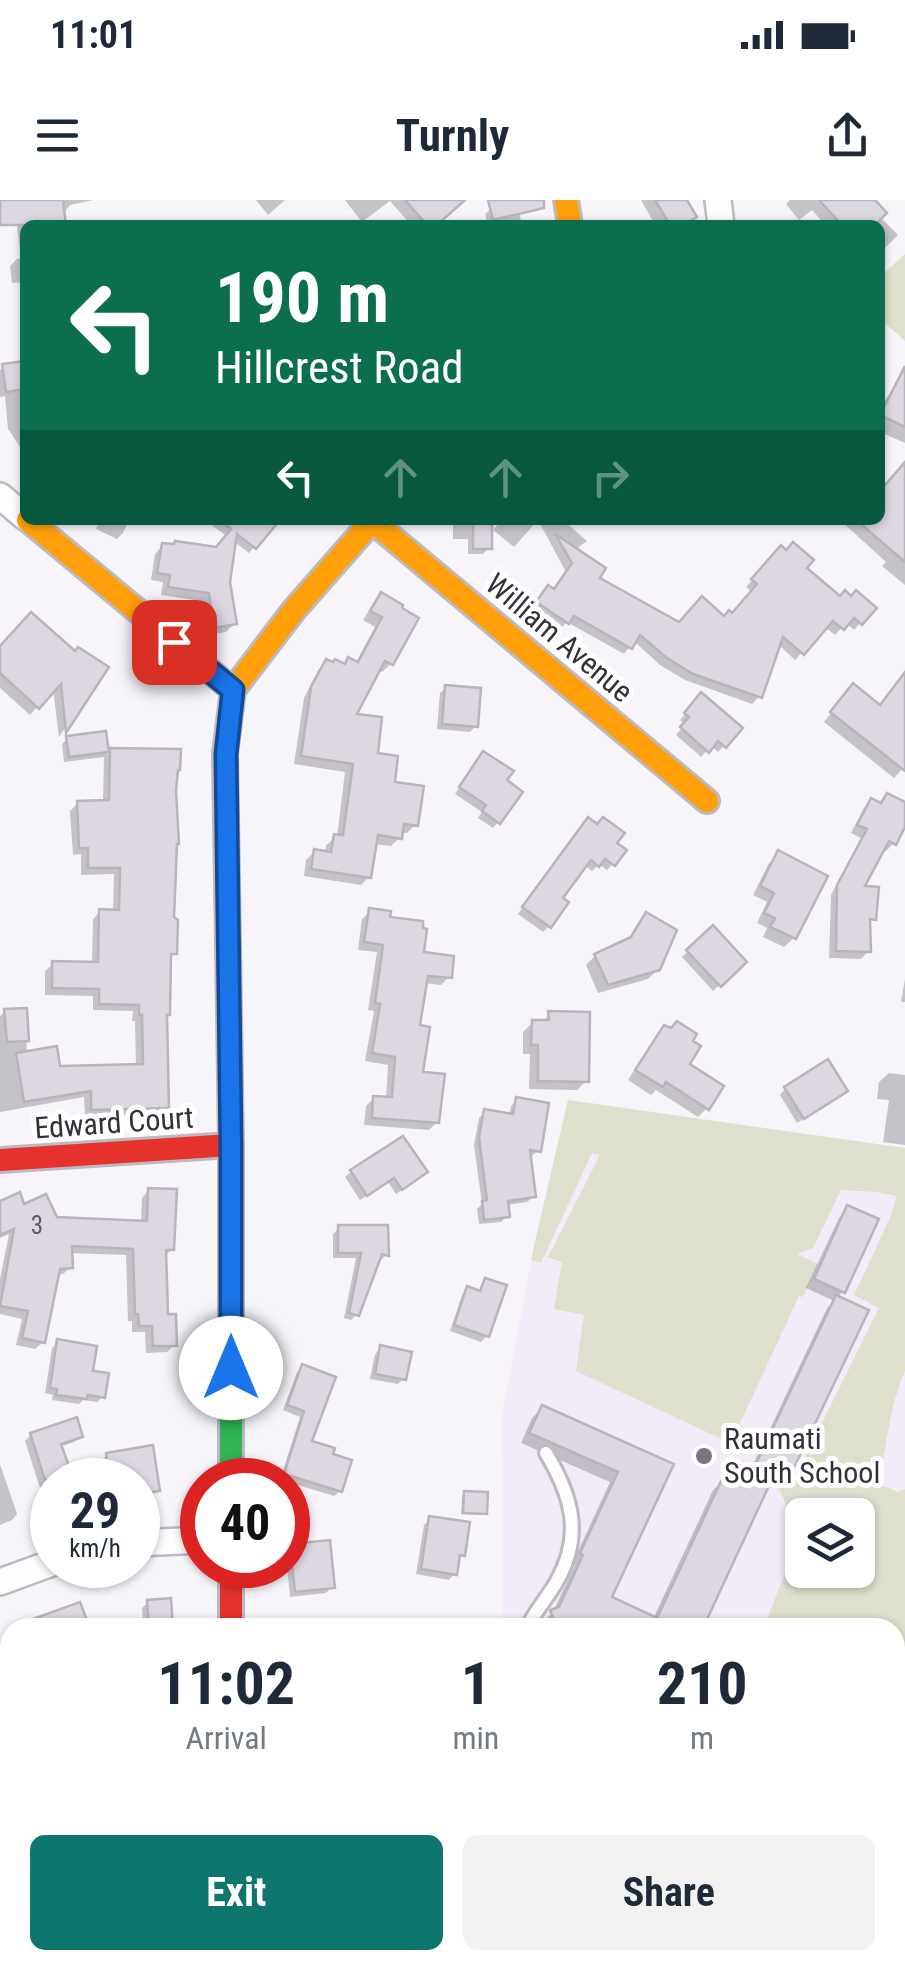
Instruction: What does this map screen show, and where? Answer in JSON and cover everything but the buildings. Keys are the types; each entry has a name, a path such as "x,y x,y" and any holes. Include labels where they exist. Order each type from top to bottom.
{"street":[{"path":"0,496 20,513"},
{"path":"34,525 233,690"},
{"path":"231,1458 226,754 233,690 294,610 368,525"},
{"name":"William Avenue","path":"378,525 707,801"},
{"name":"Edward Court","path":"0,1160 231,1145"},
{"path":"0,1582 30,1571"},
{"path":"231,1588 231,1618"}],"lane":[{"path":"531,1618 557,1582 571,1548 572,1516 566,1491 546,1453"}],"shaded area":[{"name":"Raumati South School","path":"568,1100 905,1148 905,1618 503,1618 502,1415 538,1226"}],"green space":[{"path":"905,254 905,341 885,323 885,272"},
{"path":"568,1100 905,1148 905,1371 892,1412 879,1484 898,1492 905,1489 905,1618 768,1618 785,1573 785,1588 875,1588 875,1498 785,1498 785,1502 778,1487 800,1467 879,1308 854,1295 897,1196 841,1190 813,1248 797,1254 818,1264 803,1297 799,1296 734,1436 729,1435 726,1441 576,1371 584,1315 554,1309 562,1262 548,1257 600,1155 592,1153 541,1263 531,1260"}],"traffic: fast":[{"path":"228,945 231,1458"}],"traffic: slow":[{"path":"566,200 569,220"},
{"path":"34,525 233,690"},
{"path":"228,945 225,754 233,690 294,610 369,525"},
{"path":"377,525 707,801"}],"traffic: jam":[{"path":"0,1160 231,1145"},
{"path":"231,1588 231,1618"}],"place":[{"name":"Raumati South School","path":"704,1456"}],"route":[{"path":"174,642 233,690 226,754 231,1368"}]}
